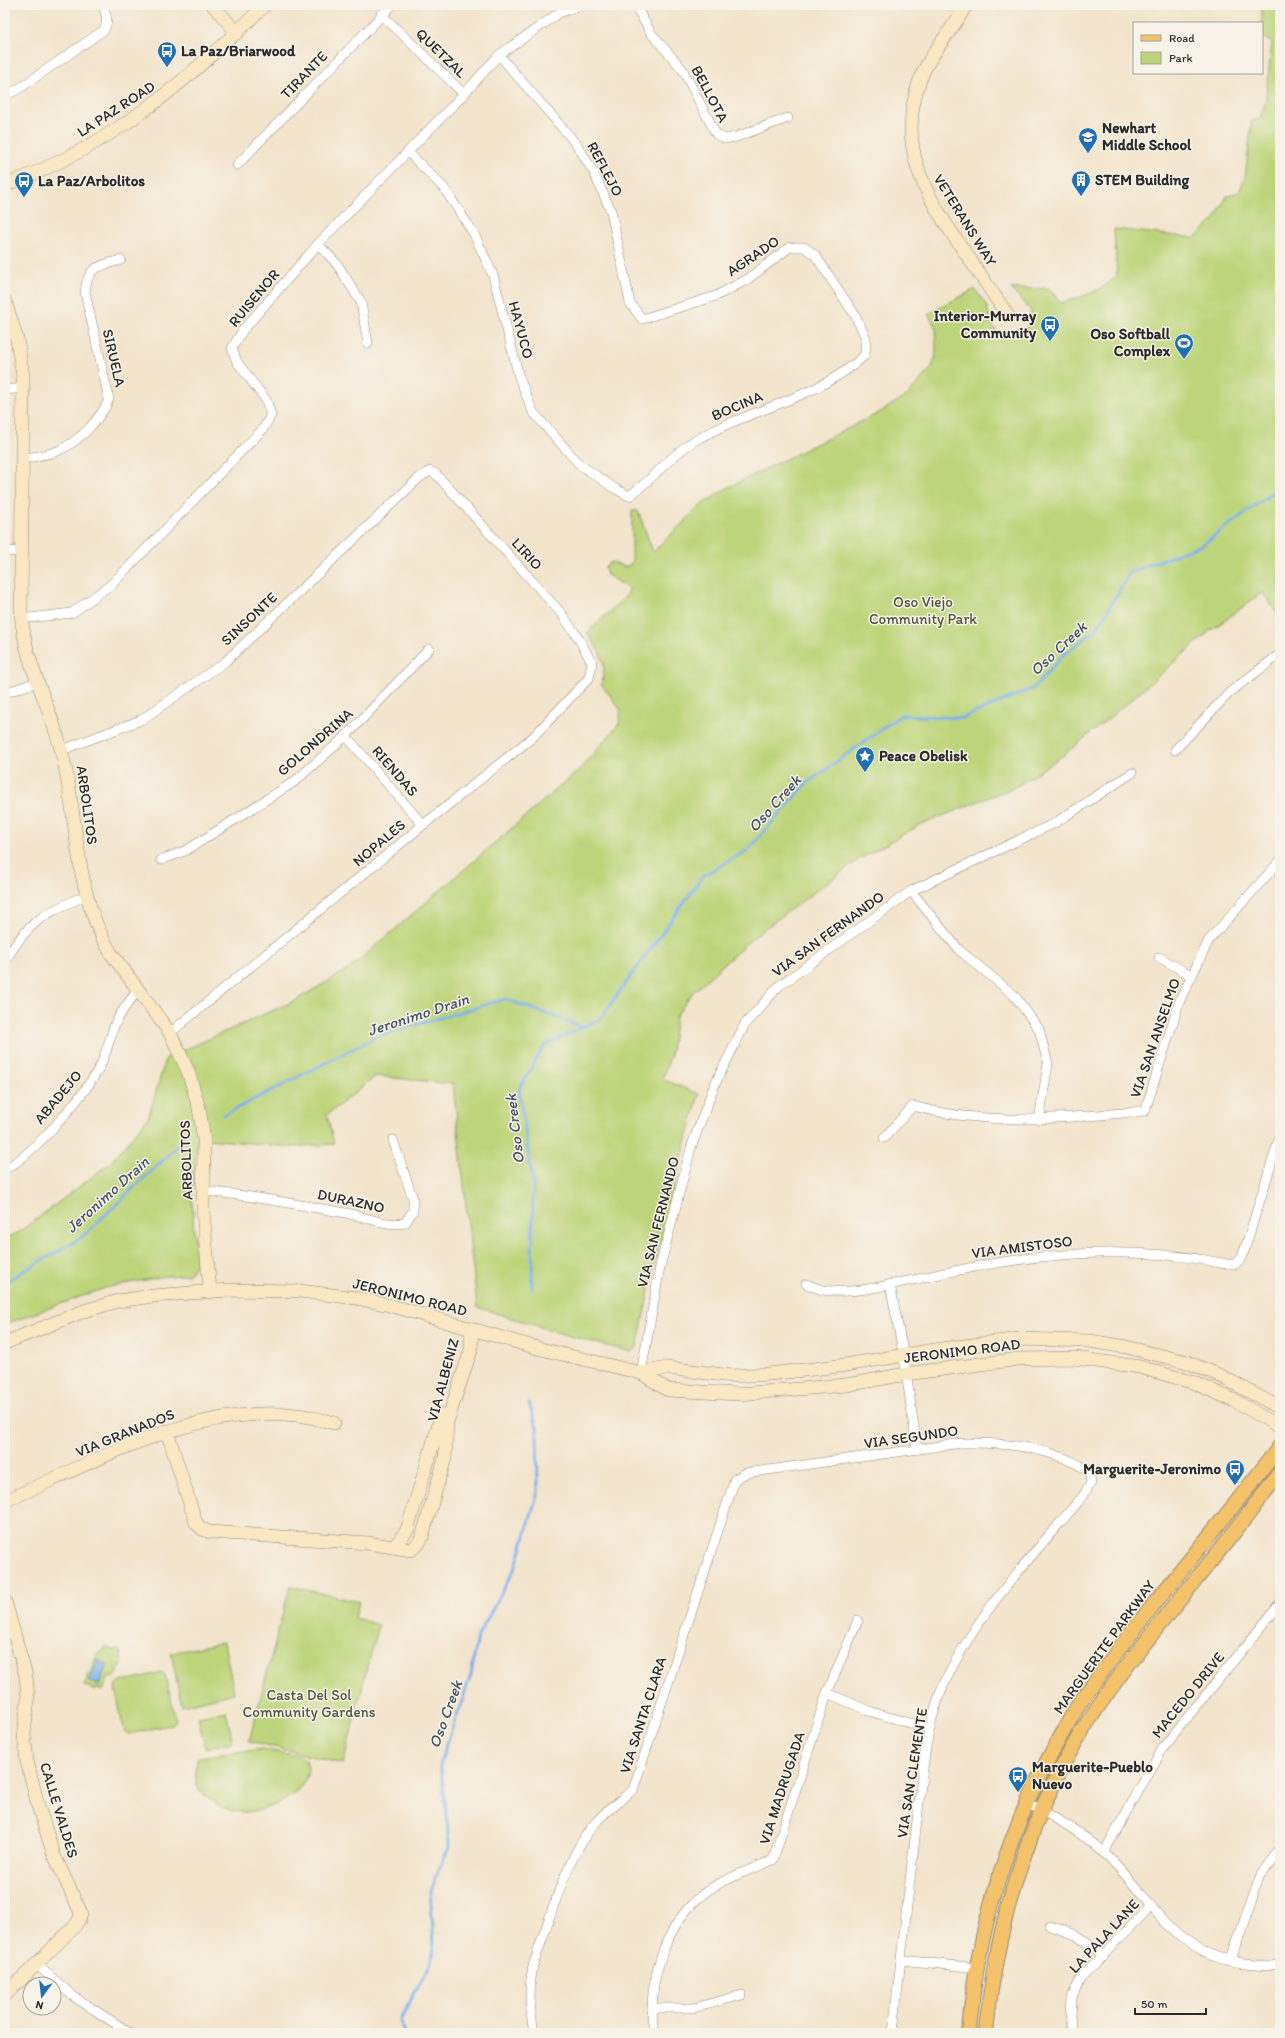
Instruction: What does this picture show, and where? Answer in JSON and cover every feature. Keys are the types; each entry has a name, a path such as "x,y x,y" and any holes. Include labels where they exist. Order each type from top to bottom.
{"main road":[{"name":"MARGUERITE PARKWAY","path":"969,2033 978,1968 987,1923 1004,1863 1026,1803 1043,1768 1078,1705 1133,1632 1280,1446"},
{"name":"MARGUERITE PARKWAY","path":"986,2033 994,1970 1003,1925 1018,1873 1057,1777 1077,1740 1113,1686 1280,1472"},
{"path":"978,1968 994,1970"}],"street":[{"path":"5,95 17,90 104,30 107,26 107,18 102,5"},
{"path":"213,5 237,33"},
{"name":"LA PAZ ROAD","path":"5,185 60,162 125,125 180,84 237,33 265,5"},
{"name":"TIRANTE","path":"237,165 381,14 392,5"},
{"name":"RUISENOR","path":"21,619 72,613 113,583 263,429 272,415 266,400 237,362 232,348 243,330 318,244 464,94 499,55 557,9 580,5"},
{"name":"BELLOTA","path":"635,5 651,33 683,70 716,134 725,140 788,118"},
{"name":"VETERANS WAY","path":"966,5 929,61 921,78 912,118 914,152 917,170 928,195 948,228 1008,316"},
{"name":"QUETZAL","path":"381,14 464,94"},
{"name":"REFLEJO","path":"499,55 577,145 593,171 611,211 630,303 642,319"},
{"name":"HAYUCO","path":"408,152 444,188 474,234 493,275 519,377 534,412 580,464 614,488 629,496"},
{"path":"318,244 337,264 361,302 368,344"},
{"name":"AGRADO","path":"642,319 716,296 748,279 790,247 804,247 815,255 855,315 866,338 865,355"},
{"name":"SIRUELA","path":"23,459 59,450 87,430 104,411 109,399 86,292 87,277 94,269 121,260"},
{"name":"ARBOLITOS","path":"5,301 17,339 22,362 24,388 21,619 28,659 62,750 68,775 80,868 96,924 106,946 170,1033 188,1071 199,1108 204,1140 203,1191 210,1291"},
{"name":"BOCINA","path":"629,496 644,486 693,442 729,424 817,389 852,367 865,355"},
{"path":"5,390 24,388"},
{"name":"LIRIO","path":"430,471 437,475 561,613 579,639 592,663"},
{"name":"SINSONTE","path":"62,750 141,720 225,662 419,478 430,471"},
{"path":"5,551 22,552"},
{"name":"GOLONDRINA","path":"161,860 187,850 294,782 346,736 429,650"},
{"path":"1176,750 1230,692 1280,654"},
{"name":"NOPALES","path":"170,1033 423,825 533,737 589,678 592,663"},
{"path":"5,693 37,682"},
{"name":"RIENDAS","path":"346,736 423,825"},
{"name":"VIA SAN FERNANDO","path":"641,1373 660,1267 691,1148 714,1086 745,1024 779,986 911,892 1055,823 1132,773"},
{"name":"VIA SAN ANSELMO","path":"1039,1120 1145,1111 1180,1000 1209,940 1280,861"},
{"path":"884,1138 913,1106 968,1118 1039,1120 1048,1064 1039,1029 1014,995 959,950 911,892"},
{"path":"5,961 17,940 34,922 56,908 87,895"},
{"path":"1159,957 1192,976"},
{"name":"ABADEJO","path":"5,1169 11,1166 32,1147 79,1100 101,1064 122,1012 139,989"},
{"name":"VIA AMISTOSO","path":"806,1284 823,1290 837,1291 869,1289 984,1265 1036,1257 1102,1252 1174,1255 1226,1264 1235,1264 1242,1258 1280,1136"},
{"name":"DURAZNO","path":"203,1191 250,1196 364,1217 392,1225 405,1223 413,1211 413,1199 393,1140"},
{"path":"890,1284 904,1356 917,1450"},
{"name":"JERONIMO ROAD","path":"5,1343 84,1311 118,1301 152,1296 210,1291 300,1291 356,1298 389,1305 579,1359 641,1373 668,1390 739,1394 846,1385 906,1374 1018,1359 1075,1358 1113,1362 1140,1367 1195,1384 1235,1401 1280,1427"},
{"name":"VIA ALBENIZ","path":"394,1547 407,1530 463,1348 472,1329"},
{"name":"VIA ALBENIZ","path":"167,1431 196,1523 202,1529 210,1532 353,1542 411,1550 415,1548 422,1537 433,1502 445,1458 447,1422 471,1350 472,1329"},
{"name":"JERONIMO ROAD","path":"641,1373 667,1368 732,1376 769,1374 839,1366 941,1349 1019,1339 1090,1341 1126,1347 1187,1362 1221,1376 1280,1408"},
{"name":"VIA GRANADOS","path":"5,1501 167,1431 211,1419 236,1416 295,1414 334,1422"},
{"name":"VIA SEGUNDO","path":"735,1479 746,1473 962,1443 996,1442 1026,1447 1062,1457 1075,1462 1089,1471"},
{"name":"VIA SAN CLEMENTE","path":"892,2033 930,1729 945,1682 960,1652 990,1607 1083,1496 1091,1483 1089,1471"},
{"name":"VIA SANTA CLARA","path":"534,2033 529,1999 529,1982 532,1966 571,1861 584,1838 596,1821 633,1790 735,1479"},
{"path":"416,1497 433,1502"},
{"name":"CALLE VALDES","path":"5,1601 26,1676 28,1698 24,1734 27,1761 52,1849 81,1913 79,1920 74,1926 5,1995"},
{"name":"MACEDO DRIVE","path":"1104,1852 1164,1746 1280,1604"},
{"name":"VIA MADRUGADA","path":"654,2033 652,2008 659,1962 667,1941 692,1905 707,1892 728,1879 773,1860 827,1693 858,1620"},
{"path":"827,1693 872,1712 930,1729"},
{"path":"1026,1803 1077,1831 1104,1852 1172,1930 1197,1950 1231,1961 1269,1966 1280,1964"},
{"path":"1231,1961 1253,1894 1261,1875 1280,1850"},
{"name":"LA PALA LANE","path":"1070,2033 1072,1998 1080,1979 1151,1906"},
{"path":"1050,1926 1076,1935 1103,1955"},
{"path":"901,1960 978,1968"},
{"path":"36,1964 73,1996 130,2033"},
{"path":"652,2008 694,2008 742,1995"}],"green space":[{"name":"Oso Viejo Community Park","path":"1262,5 1280,5 1280,617 1263,592 1210,631 1126,704 1065,754 1017,786 920,825 858,860 756,935 693,992 676,1016 670,1058 662,1079 699,1094 657,1254 637,1347 631,1352 569,1336 477,1307 453,1084 376,1076 327,1115 334,1144 291,1147 197,1138 192,1197 196,1264 189,1274 160,1277 105,1288 5,1324 5,1238 18,1233 109,1164 148,1118 166,1058 296,1000 349,969 578,771 619,724 621,710 601,684 604,670 602,657 587,633 627,595 629,588 607,575 605,566 612,562 625,567 631,564 632,511 638,511 653,552 700,506 727,488 877,414 908,395 932,367 936,355 936,328 928,314 975,289 986,305 994,329 1003,334 1014,334 1027,328 1031,311 1011,289 1049,288 1061,303 1084,296 1112,281 1117,275 1114,229 1195,238 1215,219 1227,196 1239,192 1245,178 1252,121 1260,118 1265,104 1272,42 1263,38"},
{"name":"Casta Del Sol Community Gardens","path":"290,1586 359,1602 355,1618 378,1625 343,1764 249,1741"},
{"path":"224,1642 234,1693 182,1706 171,1653"},
{"path":"104,1646 115,1651 117,1648 121,1652 122,1663 115,1677 109,1676 103,1690 97,1688 95,1691 84,1685 98,1653 101,1653"},
{"path":"162,1672 165,1675 176,1720 173,1724 129,1734 124,1731 115,1688 117,1683"},
{"path":"226,1711 233,1742 205,1748 198,1717"},
{"path":"262,1749 299,1756 306,1760 308,1771 305,1781 298,1790 289,1797 266,1808 255,1811 240,1812 230,1810 217,1804 197,1787 196,1769 198,1757"}],"water":[{"path":"98,1660 107,1664 99,1685 89,1681"}],"waterway":[{"name":"Oso Creek","path":"532,1289 533,1185 519,1089 545,1045 600,1019 703,876 748,850 806,784 901,715 962,718 1034,688 1063,655 1097,629 1130,572 1202,545 1280,487"},
{"name":"Jeronimo Drain","path":"224,1115 378,1036 505,999 583,1027"},
{"name":"Jeronimo Drain","path":"5,1282 81,1238 181,1143"},
{"name":"Oso Creek","path":"404,2033 400,2020 430,1965 434,1943 430,1890 449,1847 447,1817 440,1763 471,1675 478,1636 516,1566 538,1492 537,1428 529,1404"}],"place":[{"name":"La Paz/Briarwood","path":"167,68"},
{"name":"Newhart Middle School","path":"1088,154"},
{"name":"STEM Building","path":"1081,197"},
{"name":"La Paz/Arbolitos","path":"24,198"},
{"name":"Interior-Murray Community","path":"1050,342"},
{"name":"Oso Softball Complex","path":"1184,360"},
{"name":"Peace Obelisk","path":"865,773"},
{"name":"Marguerite-Jeronimo","path":"1235,1486"},
{"name":"Marguerite-Pueblo Nuevo","path":"1018,1793"}]}
